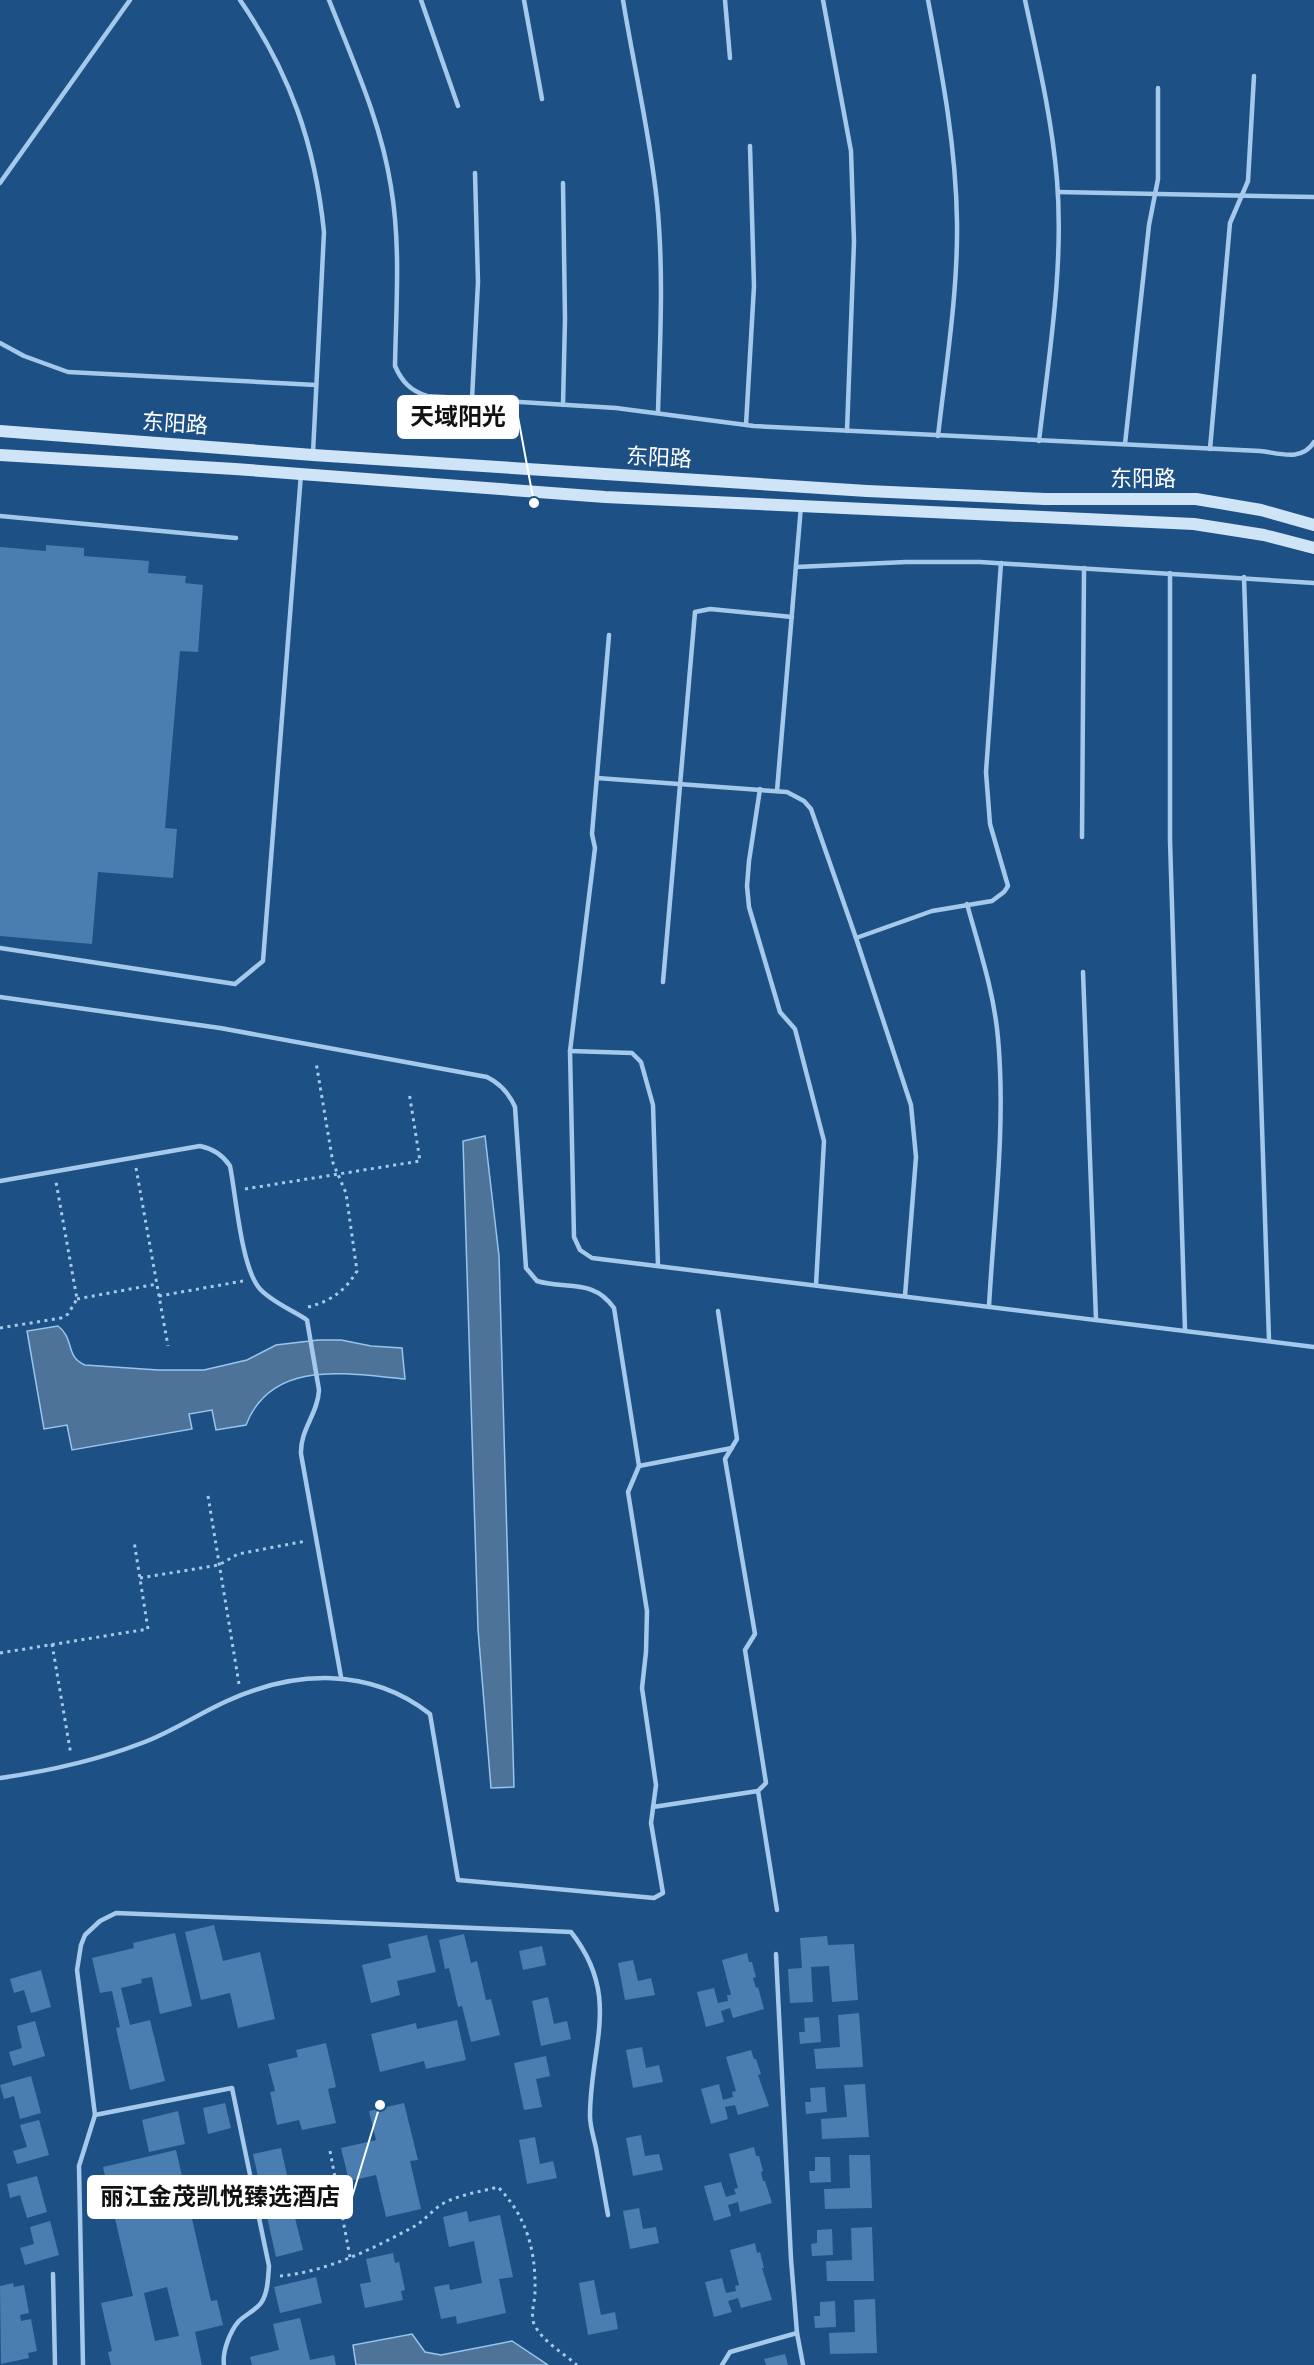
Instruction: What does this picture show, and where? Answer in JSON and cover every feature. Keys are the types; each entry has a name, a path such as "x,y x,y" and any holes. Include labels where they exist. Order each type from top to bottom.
{"main road":[{"name":"东阳路","path":"0,431 313,455 879,491 1044,499 1196,499 1261,510 1314,525"},
{"name":"东阳路","path":"0,455 301,474 605,497 1194,524 1264,535 1314,548"}],"lane":[{"path":"0,183 130,0"},
{"path":"240,0 260,30 282,72 304,127 314,162 324,232 313,455"},
{"path":"329,0 373,113 392,189 396,241 395,366 406,384 419,394 658,412 746,424 939,436 1125,444 1299,455 1306,452 1314,442"},
{"path":"421,0 458,106"},
{"path":"524,0 542,99"},
{"path":"623,0 647,125 658,205 661,279 658,412"},
{"path":"725,0 730,58"},
{"path":"823,0 851,151 854,242 847,431"},
{"path":"928,0 951,131 957,224 939,436"},
{"path":"1025,0 1048,105 1058,192 1057,282 1039,441"},
{"path":"1210,449 1230,223 1248,181 1254,76"},
{"path":"1125,444 1149,225 1158,179 1158,88"},
{"path":"746,424 754,286 750,146"},
{"path":"472,399 478,282 475,173"},
{"path":"563,183 565,308 563,405"},
{"path":"1058,192 1314,197"},
{"path":"0,343 24,356 69,372 316,385"},
{"path":"0,948 235,984 263,961 301,474"},
{"path":"777,791 801,506"},
{"path":"0,516 236,538"},
{"path":"796,567 915,562 1001,564 1314,583"},
{"path":"856,938 911,918 967,904 992,901 1008,886 990,824 986,772 1001,564"},
{"path":"1082,837 1084,568"},
{"path":"1170,573 1170,840 1185,1330"},
{"path":"1244,577 1269,1340"},
{"path":"663,982 695,612 710,609 792,616"},
{"path":"609,635 592,834 595,848 570,1051 574,1237 576,1244 586,1255 592,1258 1314,1347"},
{"path":"597,778 777,791 795,795 811,809 911,1105 916,1157 905,1296"},
{"path":"760,789 748,861 749,907 780,1012 795,1029 824,1141 816,1285"},
{"path":"967,904 993,1004 998,1038 1000,1114 988,1306"},
{"path":"1083,972 1096,1319"},
{"path":"0,997 220,1028 487,1077 505,1089 515,1107 526,1268 537,1281 593,1290 601,1294 614,1308 639,1466 628,1492 647,1611 642,1688 656,1785 651,1823 663,1893 654,1898 458,1880 430,1714 394,1691 341,1677 287,1682 241,1695 144,1742 73,1765 0,1778"},
{"path":"570,1051 632,1053 641,1062 653,1105 658,1266"},
{"path":"0,1181 200,1146 220,1154 230,1166 247,1262 253,1280 266,1295 307,1320 319,1390 316,1411 307,1425 300,1444 341,1677"},
{"path":"653,1807 758,1791 766,1783 745,1650 755,1634 725,1459 737,1439 718,1311"},
{"path":"639,1466 732,1448"},
{"path":"758,1791 777,1910"},
{"path":"83,2365 79,2166 95,2115 77,1970 81,1944 85,1935 108,1916 125,1912 571,1932 592,1967 600,1997 600,2027 590,2117 608,2215"},
{"path":"776,1954 791,2259 797,2333 803,2365"},
{"path":"95,2115 232,2088 269,2266 261,2303 238,2322 229,2339 223,2359 225,2365"},
{"path":"53,2274 55,2365"},
{"path":"722,2365 730,2352 797,2333"}],"path":[{"path":"293,1311 316,1305 336,1296 357,1271 346,1193 333,1163 316,1062"},
{"path":"235,1191 420,1161 409,1092"},
{"path":"134,1158 168,1346"},
{"path":"0,1328 62,1318 68,1314 77,1299 54,1171"},
{"path":"159,1296 253,1280"},
{"path":"77,1299 157,1284"},
{"path":"208,1496 241,1695"},
{"path":"140,1578 219,1565 238,1554 316,1539"},
{"path":"0,1653 148,1629 134,1541"},
{"path":"52,1644 73,1765"},
{"path":"330,2151 350,2257"},
{"path":"268,2277 306,2272 350,2257 417,2224 445,2203 461,2196 498,2187 517,2209 529,2235 535,2293 532,2312 534,2322 546,2339 577,2365"}],"water":[{"path":"485,1136 499,1256 514,1787 491,1788 478,1629 463,1141"},
{"path":"58,1326 67,1336 72,1353 79,1362 85,1365 158,1370 204,1370 247,1360 276,1345 341,1340 371,1346 402,1348 405,1379 360,1375 314,1375 293,1380 274,1389 258,1404 246,1425 216,1430 212,1410 189,1414 192,1429 72,1450 67,1425 44,1429 27,1331"},
{"path":"412,2334 425,2352 441,2355 512,2341 548,2365 356,2365 353,2345"}],"building":[{"path":"46,545 84,548 84,556 149,561 148,573 186,576 185,583 203,585 198,652 180,651 165,828 177,829 173,878 98,872 92,944 0,936 0,547 46,551"},
{"path":"214,1925 223,1961 260,1952 275,2019 238,2028 230,1993 201,2000 185,1932"},
{"path":"175,1933 192,2006 160,2014 152,1977 141,1979 142,1983 121,1988 130,2025 150,2020 165,2081 130,2090 116,2028 120,2027 112,1991 100,1993 92,1958 134,1948 133,1943"},
{"path":"464,1934 471,1963 477,1961 486,2000 491,1999 500,2035 471,2042 462,2006 458,2007 449,1968 445,1969 439,1940"},
{"path":"427,1935 436,1972 397,1981 400,1995 371,2003 362,1965 391,1958 388,1944"},
{"path":"827,1936 828,1945 854,1944 858,2000 832,2002 829,1966 811,1967 813,2002 790,2003 788,1969 802,1968 800,1938"},
{"path":"542,1946 546,1965 523,1970 519,1951"},
{"path":"747,1953 749,1962 752,1962 756,1977 753,1978 764,2009 733,2018 730,2008 721,2011 724,2022 706,2027 697,1992 714,1988 718,2003 728,2001 727,1995 731,1995 722,1960"},
{"path":"633,1960 638,1981 651,1978 655,1995 625,2000 618,1963"},
{"path":"41,1970 51,2007 31,2013 24,1990 14,1993 10,1979"},
{"path":"548,1997 554,2024 567,2021 571,2039 541,2046 532,2001"},
{"path":"859,2013 863,2067 816,2069 814,2049 840,2047 838,2015"},
{"path":"819,2017 821,2042 800,2044 799,2032 805,2032 804,2018"},
{"path":"457,2020 466,2060 426,2069 424,2061 380,2072 371,2034 416,2023 417,2029"},
{"path":"35,2021 45,2056 13,2066 9,2052 22,2048 17,2026"},
{"path":"326,2043 336,2087 328,2089 336,2123 302,2130 299,2120 277,2125 270,2092 275,2091 268,2064 298,2057 296,2050"},
{"path":"642,2047 646,2068 659,2065 663,2082 633,2088 626,2050"},
{"path":"751,2050 761,2074 758,2075 769,2106 738,2115 735,2105 725,2107 728,2119 711,2124 701,2089 719,2084 723,2100 733,2097 732,2092 736,2091 726,2057"},
{"path":"546,2056 550,2076 536,2079 542,2107 524,2110 514,2063"},
{"path":"31,2076 41,2113 20,2119 14,2096 4,2099 0,2085"},
{"path":"865,2084 869,2137 822,2139 821,2119 847,2117 844,2085"},
{"path":"825,2087 827,2112 806,2114 805,2102 811,2102 810,2088"},
{"path":"225,2103 231,2128 208,2134 203,2108"},
{"path":"404,2103 418,2160 410,2161 421,2209 386,2217 376,2175 349,2181 341,2148 376,2140 369,2111"},
{"path":"178,2111 185,2144 149,2152 142,2120"},
{"path":"39,2120 49,2155 17,2164 13,2151 27,2147 20,2125"},
{"path":"641,2135 645,2156 659,2154 663,2170 633,2176 626,2138"},
{"path":"535,2137 540,2164 553,2161 557,2178 527,2184 519,2140"},
{"path":"754,2147 756,2156 759,2156 763,2181 765,2181 772,2203 740,2212 738,2202 728,2205 731,2216 714,2221 704,2186 721,2182 726,2197 736,2194 734,2189 738,2188 729,2154"},
{"path":"281,2148 291,2193 263,2200 253,2154"},
{"path":"176,2150 211,2301 217,2300 223,2325 195,2332 202,2365 111,2365 108,2352 112,2351 101,2303 133,2296 103,2167","holes":["167,2287 179,2336 155,2341 144,2293"]},
{"path":"849,2155 870,2155 872,2208 825,2209 824,2189 850,2188"},
{"path":"815,2157 830,2157 831,2182 810,2183 809,2171 815,2171"},
{"path":"37,2176 47,2212 27,2218 20,2195 10,2198 7,2184"},
{"path":"292,2206 303,2250 276,2257 266,2212"},
{"path":"639,2208 643,2229 656,2227 659,2243 630,2249 623,2211"},
{"path":"467,2211 469,2222 500,2215 513,2277 499,2279 506,2313 457,2324 456,2316 441,2319 434,2287 449,2284 450,2290 482,2283 474,2241 449,2247 443,2217"},
{"path":"50,2221 59,2255 25,2265 20,2248 34,2244 30,2227"},
{"path":"872,2227 874,2281 827,2281 826,2261 852,2260 851,2228"},
{"path":"832,2229 833,2255 812,2256 811,2244 817,2243 817,2230"},
{"path":"755,2243 757,2253 760,2252 764,2268 762,2268 772,2300 741,2308 738,2298 728,2301 732,2312 714,2317 705,2282 722,2278 726,2293 736,2291 735,2286 739,2285 730,2250"},
{"path":"393,2253 395,2263 399,2262 405,2290 401,2291 403,2300 365,2308 360,2284 371,2282 366,2259"},
{"path":"316,2277 322,2303 280,2313 274,2287"},
{"path":"594,2280 601,2315 615,2312 618,2329 588,2335 579,2283"},
{"path":"13,2283 14,2287 24,2285 29,2313 20,2315 21,2321 31,2319 37,2351 28,2353 29,2358 1,2364 0,2286"},
{"path":"875,2299 877,2353 830,2354 829,2333 855,2332 854,2300"},
{"path":"835,2301 836,2327 815,2328 814,2316 820,2316 820,2302"},
{"path":"300,2318 310,2360 334,2355 336,2365 252,2365 250,2357 279,2350 273,2324"},
{"path":"785,2354 788,2365 766,2365 764,2359"}],"place":[{"name":"天域阳光","path":"534,503"},
{"name":"丽江金茂凯悦臻选酒店","path":"380,2105"}]}
